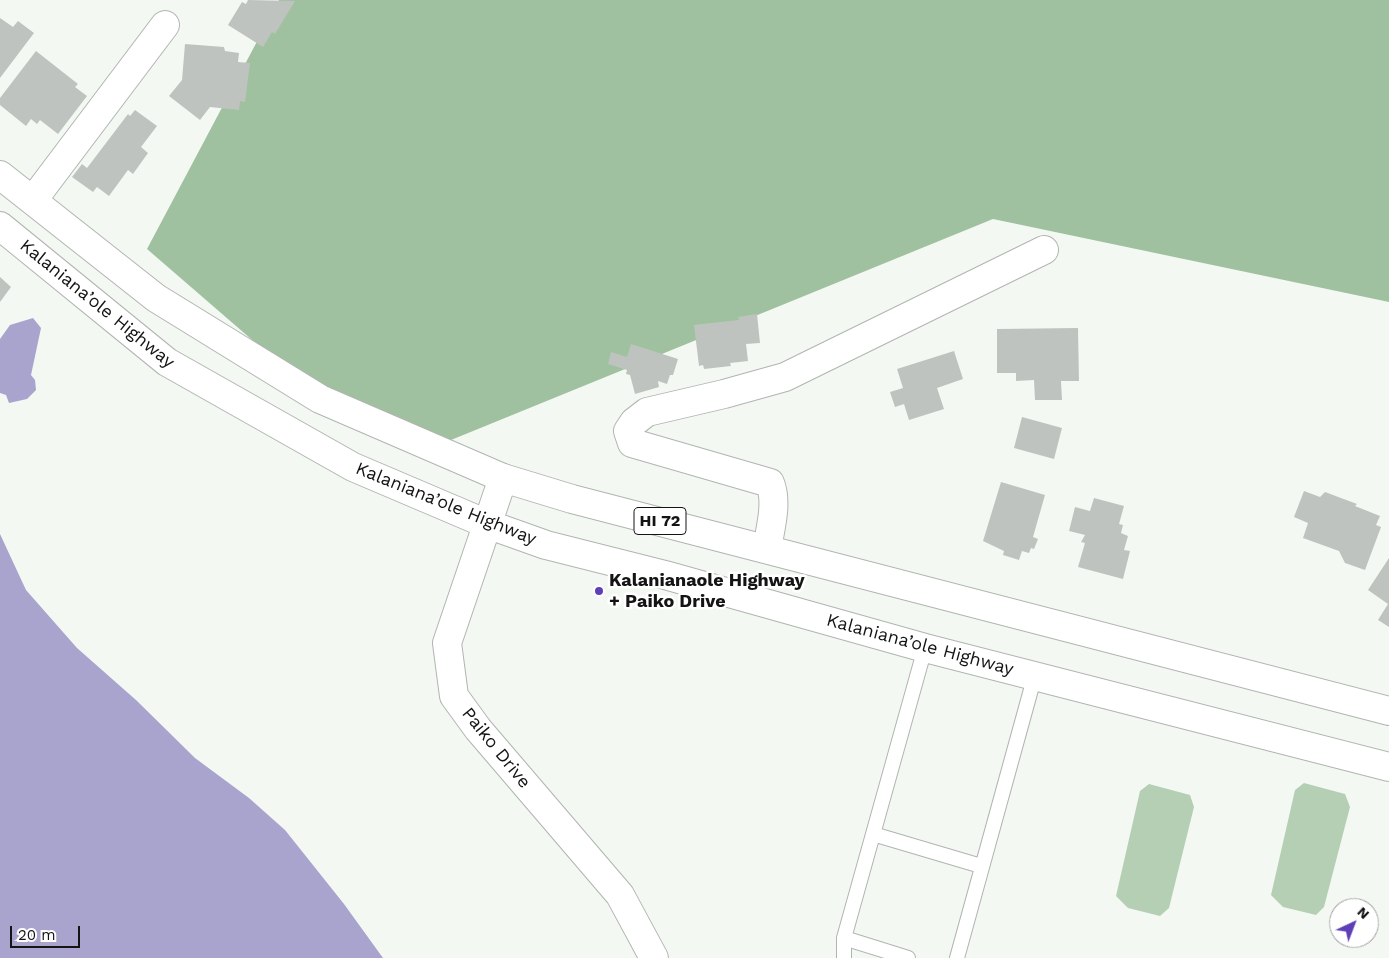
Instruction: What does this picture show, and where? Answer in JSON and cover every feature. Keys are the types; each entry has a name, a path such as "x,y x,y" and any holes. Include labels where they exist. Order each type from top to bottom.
{"main road":[{"path":"33,200 165,25"},
{"name":"HI 72","path":"0,175 156,298 320,400 503,478 572,499 1389,711"},
{"name":"Kalaniana’ole Highway","path":"0,226 167,362 352,467 487,524 546,545 665,575 925,648 1389,767"},
{"path":"767,549 774,491 770,483 632,443 628,431 634,422 647,412 724,394 784,377 1044,250"},
{"name":"Paiko Drive","path":"503,478 448,643 454,696 478,729 620,895 654,958"}],"lane":[{"path":"844,958 844,938 925,648"},
{"path":"957,958 1034,675"},
{"path":"873,834 981,866"},
{"path":"844,938 908,958"}],"green space":[{"path":"279,0 1389,0 1389,302 993,219 451,440 295,377 147,249"},
{"path":"1304,783 1345,794 1350,807 1324,907 1316,915 1283,907 1271,895 1295,790"},
{"path":"1149,784 1190,795 1194,807 1169,908 1160,916 1128,908 1116,896 1140,791"}],"shaded area":[{"path":"33,318 41,328 31,375 35,380 36,390 27,399 9,403 6,395 0,393 0,339 10,325"},
{"path":"0,534 26,590 77,648 136,700 195,758 249,798 285,830 344,904 383,958 0,958"}],"building":[{"path":"248,0 295,1 275,34 272,32 263,47 228,25 242,2 246,4"},
{"path":"0,18 13,27 18,21 34,33 0,78"},
{"path":"185,44 224,47 225,51 239,53 238,62 250,63 245,102 240,101 239,110 210,107 200,120 169,96 182,80"},
{"path":"36,51 78,84 75,87 87,96 58,134 40,120 37,124 31,119 26,126 0,105 0,98"},
{"path":"135,110 157,126 141,147 148,153 133,174 128,170 109,196 97,187 93,192 72,177 82,164 87,168 128,114 130,116"},
{"path":"0,277 11,287 0,302"},
{"path":"757,314 760,343 746,344 748,361 730,363 731,366 704,369 703,365 699,366 694,325 739,320 738,317"},
{"path":"1078,328 1079,381 1061,381 1062,400 1035,400 1034,380 1016,381 1016,373 997,373 997,329"},
{"path":"631,344 678,359 673,375 670,375 667,384 658,381 659,387 635,394 630,375 626,374 627,370 608,364 611,352 627,357"},
{"path":"954,351 963,379 937,388 944,409 909,420 904,404 895,407 890,392 903,388 897,369"},
{"path":"1022,417 1062,428 1054,459 1014,448"},
{"path":"1001,482 1045,495 1033,537 1038,539 1034,549 1031,548 1029,553 1022,551 1019,560 1003,555 1004,551 983,541"},
{"path":"1304,491 1320,497 1325,492 1357,504 1355,506 1380,516 1376,525 1381,527 1365,570 1345,563 1339,551 1303,538 1308,523 1294,517"},
{"path":"1094,498 1124,506 1119,524 1123,525 1121,533 1128,536 1124,550 1130,551 1123,579 1078,567 1085,543 1081,542 1085,535 1069,531 1075,507 1090,511"},
{"path":"1389,558 1389,627 1378,620 1388,604 1368,590"}],"place":[{"name":"Kalanianaole Highway + Paiko Drive","path":"599,591"}]}
